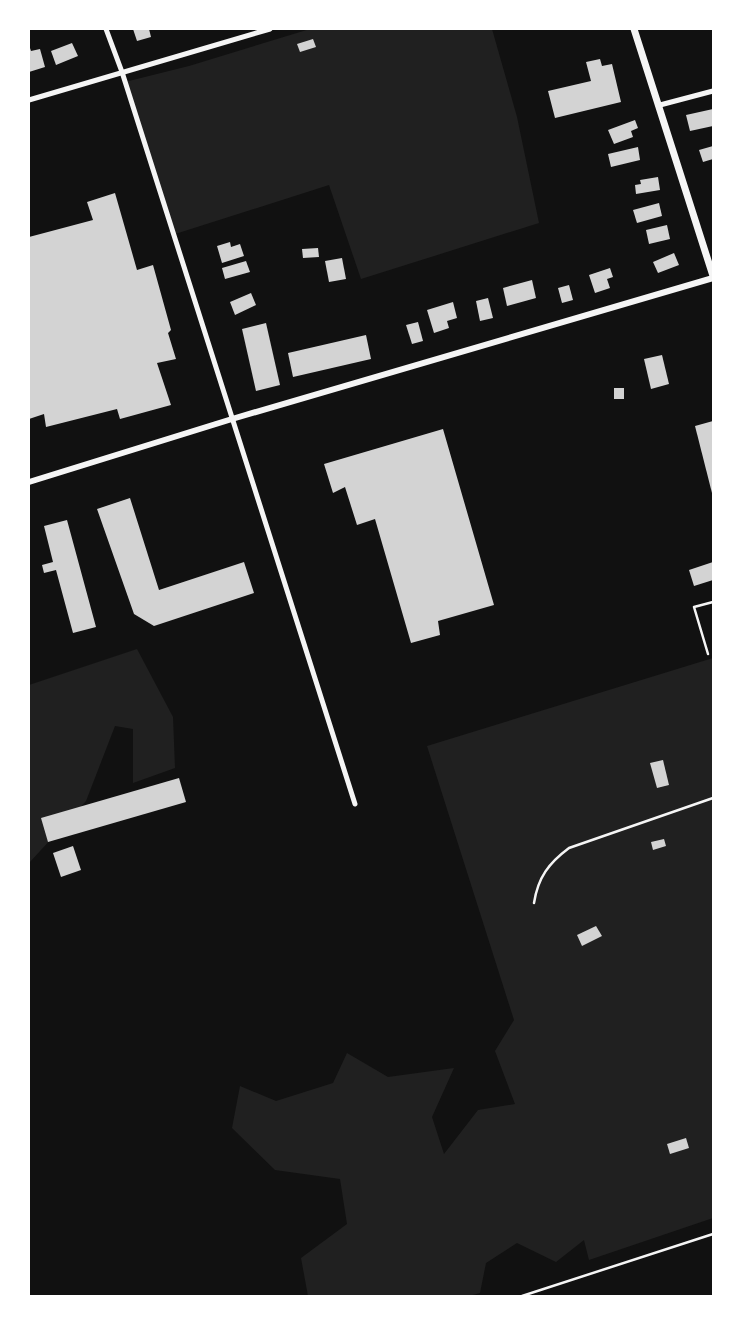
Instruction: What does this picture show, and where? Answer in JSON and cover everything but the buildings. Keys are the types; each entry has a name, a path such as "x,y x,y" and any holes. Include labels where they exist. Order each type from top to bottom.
{"main road":[{"path":"634,29 660,105 713,277"}],"street":[{"path":"106,29 122,72 354,804"},
{"path":"29,100 270,29"},
{"path":"660,105 713,91"},
{"path":"29,482 232,419 713,277"}],"lane":[{"path":"708,654 694,607 713,602"},
{"path":"534,903 536,889 542,876 551,862 569,848 713,798"},
{"path":"522,1296 713,1234"}],"shaded area":[{"path":"310,29 492,29 517,117 539,223 361,279 329,185 172,235 125,82 189,66"},
{"path":"137,649 173,717 175,768 133,783 133,729 115,726 86,801 29,863 29,685"},
{"path":"713,658 713,1218 589,1260 584,1240 556,1262 517,1243 486,1263 480,1293 469,1296 308,1296 301,1258 347,1224 340,1179 275,1170 232,1128 240,1086 276,1101 333,1083 347,1053 388,1077 454,1068 432,1117 444,1154 478,1110 515,1104 495,1051 514,1020 427,746"}]}
